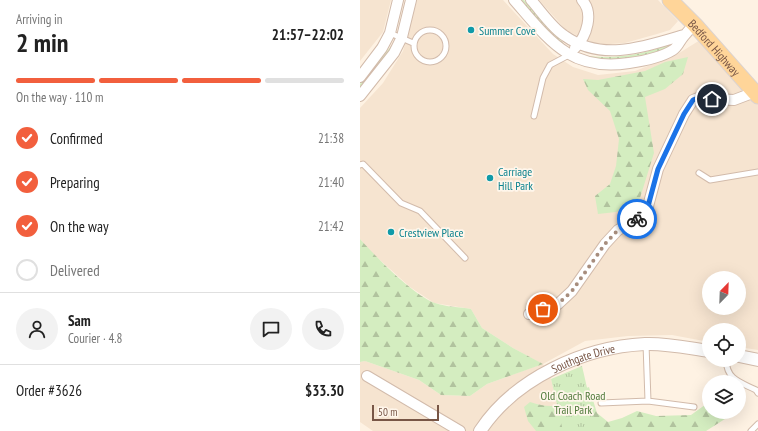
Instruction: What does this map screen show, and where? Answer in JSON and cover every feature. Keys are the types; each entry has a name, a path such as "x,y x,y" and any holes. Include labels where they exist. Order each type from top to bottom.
{"main road":[{"name":"Bedford Highway","path":"670,0 689,30 756,94"}],"street":[{"path":"360,77 382,48 390,33 398,0"},
{"path":"360,96 394,53 402,37 411,0"},
{"path":"514,0 553,43 569,55 587,63 615,65 647,60 675,49 689,30"},
{"path":"531,0 564,36 592,50 607,52 657,43 689,30"},
{"path":"569,55 580,44 588,24 587,6 582,0"},
{"path":"529,314 558,304 572,291 605,244 614,235 647,210 658,169 684,114 693,100 703,96 712,99 734,100 756,94"},
{"name":"Southgate Drive","path":"480,431 516,393 543,372 583,356 615,348 646,344 702,350"},
{"path":"746,357 758,360"},
{"path":"367,376 460,431"}],"lane":[{"path":"428,29 442,35 446,45 443,55 434,61 423,61 415,54 413,43 418,34 428,29"},
{"path":"390,33 413,43"},
{"path":"534,116 544,78 550,65 569,55"},
{"path":"360,165 363,164 401,203 420,211 465,258"},
{"path":"699,173 710,180 758,172"},
{"path":"646,344 648,401"},
{"path":"726,367 730,376 756,390 758,393"},
{"path":"601,402 648,401 694,407"},
{"path":"751,431 758,424"}],"shaded area":[{"path":"360,0 391,0 383,32 360,61"},
{"path":"417,0 503,0 553,54 573,67 598,75 635,71 676,55 705,37 758,95 758,350 746,348 746,323 702,323 702,341 672,335 628,336 585,341 543,364 551,379 563,431 373,431 360,422 360,362 365,361 419,380 441,395 470,396 487,384 542,364 513,348 482,328 471,309 434,303 410,287 371,252 360,239 360,108 383,83 403,51"},
{"path":"539,0 658,0 678,21 670,30 657,34 625,43 596,45 566,30"}],"green space":[{"path":"519,0 524,0 565,45 560,45"},
{"path":"670,43 675,43 663,51 619,61 588,58 589,56 609,57 641,53 651,51"},
{"path":"392,45 394,47 360,91 360,84"},
{"path":"688,57 683,74 665,89 645,97 654,153 640,198 616,212 598,214 595,196 610,184 616,166 619,139 610,111 588,90 583,79 598,80 645,71 665,62"},
{"path":"360,239 385,265 406,284 426,299 448,306 471,309 482,328 513,348 543,364 487,384 470,396 441,395 419,380 365,361 360,362"},
{"name":"Old Coach Road Trail Park","path":"582,366 597,431 563,431 551,379"},
{"path":"589,387 597,413 608,422 622,418 637,411 656,416 691,415 702,407 702,419 725,419 706,431 536,431 528,421 524,407 530,402 549,406 565,404 578,400 578,391"}],"way so far":[{"path":"543,309 558,304 572,291 605,244 618,230 637,219"}],"place":[{"name":"Summer Cove","path":"471,30"},
{"name":"Carriage Hill Park","path":"490,178"},
{"name":"Crestview Place","path":"391,232"}],"route":[{"path":"637,219 647,210 658,169 684,114 693,100 703,96 712,99"}]}
